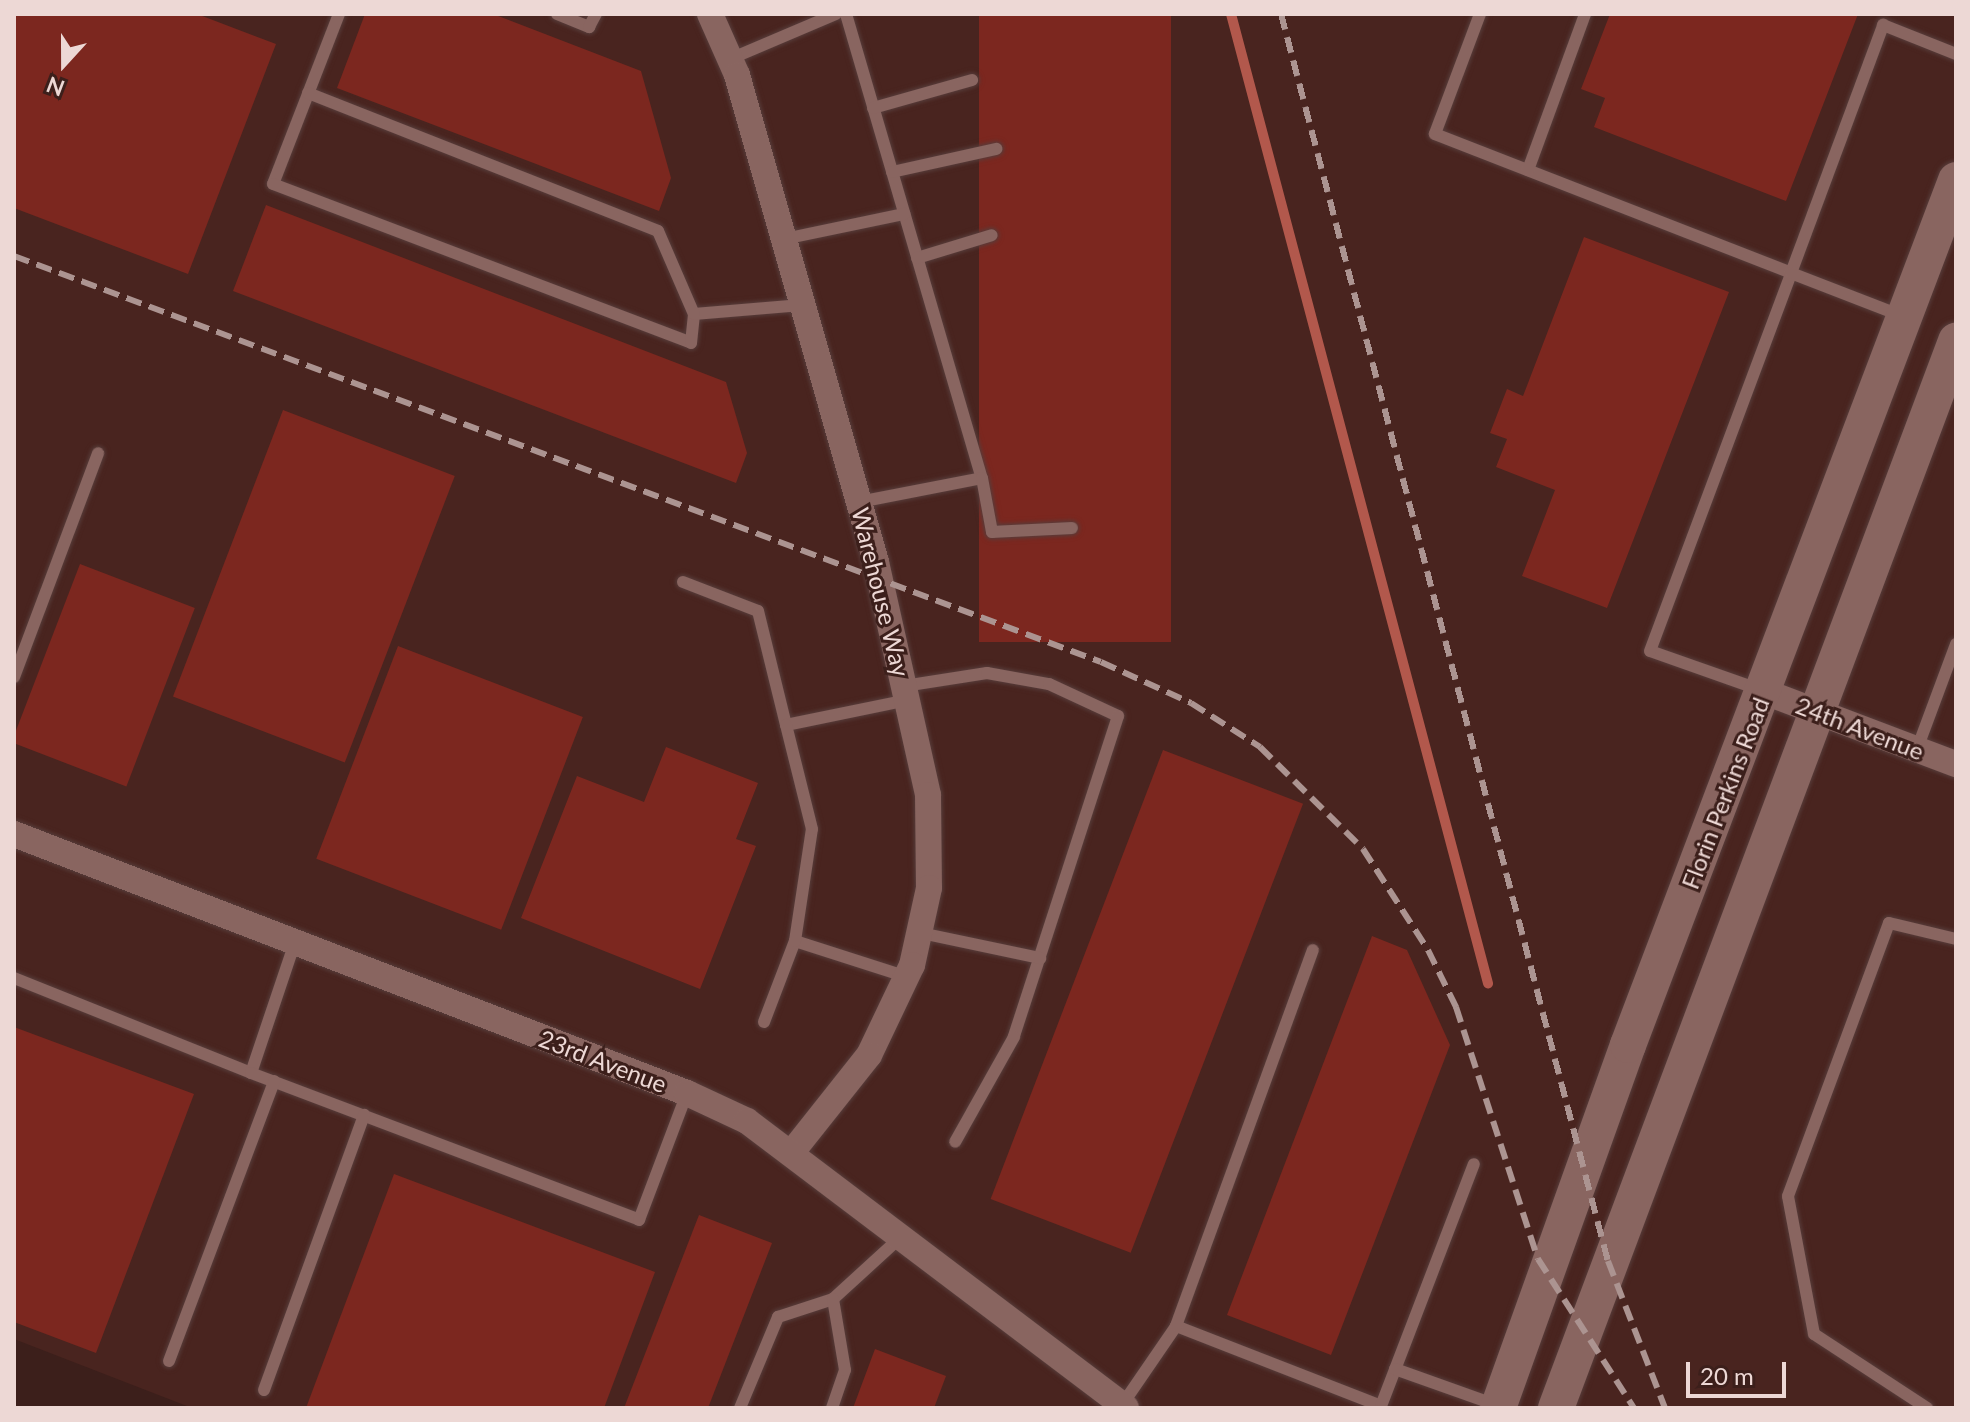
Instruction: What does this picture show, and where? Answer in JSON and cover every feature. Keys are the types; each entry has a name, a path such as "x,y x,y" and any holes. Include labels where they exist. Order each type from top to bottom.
{"main road":[{"name":"Florin Perkins Road","path":"1498,1407 1628,1045 1765,692 1956,180"},
{"path":"1556,1408 1956,341"}],"street":[{"name":"Warehouse Way","path":"710,14 730,59 859,502 928,795 931,842 921,933 907,977 869,1055 793,1151"},
{"name":"24th Avenue","path":"1765,692 1956,764"},
{"name":"23rd Avenue","path":"14,834 687,1093 747,1121 793,1151 1124,1406"}],"lane":[{"path":"308,93 658,231 694,314 691,343 273,184 308,93 339,14"},
{"path":"557,14 589,27 596,14"},
{"path":"730,59 836,14"},
{"path":"846,14 982,478 992,532 1072,528"},
{"path":"1480,14 1435,134 1905,317"},
{"path":"1528,170 1585,14"},
{"path":"1765,692 1650,651 1883,25 1956,54"},
{"path":"873,108 972,80"},
{"path":"892,172 996,149"},
{"path":"784,239 904,214"},
{"path":"917,258 992,235"},
{"path":"694,314 802,305"},
{"path":"14,677 98,453"},
{"path":"859,502 982,478"},
{"path":"683,582 758,611 812,829 795,941 764,1022"},
{"path":"1917,749 1956,644"},
{"path":"786,725 987,673 1049,684 1118,716 1014,1037 955,1142"},
{"path":"1927,1408 1814,1334 1788,1196 1889,923 1956,939"},
{"path":"921,933 1040,958"},
{"path":"795,941 907,977"},
{"path":"251,1073 295,942"},
{"path":"1124,1406 1176,1326 1313,950"},
{"path":"14,978 251,1073 639,1220 687,1093"},
{"path":"169,1361 274,1081"},
{"path":"264,1390 364,1115"},
{"path":"1176,1326 1381,1406 1474,1164"},
{"path":"740,1408 778,1317 833,1299 902,1236"},
{"path":"832,1408 845,1370 833,1299"},
{"path":"1395,1369 1498,1407"}],"shaded area":[{"path":"14,14 1956,14 1956,1408 192,1408 14,1339"}],"building":[{"path":"14,14 197,14 276,44 188,274 14,208"},
{"path":"365,14 493,14 641,71 671,178 659,211 337,88"},
{"path":"979,14 1171,14 1171,642 979,642"},
{"path":"1610,14 1858,14 1786,201 1594,127 1605,98 1581,89"},
{"path":"266,205 726,382 747,453 736,483 233,291"},
{"path":"1584,237 1729,292 1607,608 1522,576 1555,490 1496,467 1507,439 1490,433 1507,389 1523,396"},
{"path":"283,410 455,476 345,763 173,697"},
{"path":"80,564 195,608 126,786 14,743 14,736"},
{"path":"398,646 583,717 501,930 316,859"},
{"path":"666,747 758,783 736,839 756,846 700,989 521,918 577,776 644,802"},
{"path":"1163,750 1303,804 1131,1253 991,1199"},
{"path":"1372,936 1407,950 1450,1045 1331,1355 1227,1315"},
{"path":"14,1027 194,1094 96,1353 14,1322"},
{"path":"394,1174 655,1272 604,1408 306,1408"},
{"path":"699,1215 772,1243 708,1408 624,1408"},
{"path":"875,1349 946,1376 934,1408 853,1408"}],"waterway":[{"path":"1231,14 1488,983"}],"railway":[{"path":"1281,14 1608,1261 1665,1408"},
{"path":"14,256 1101,662 1191,703 1260,747 1363,849 1428,950 1456,1007 1538,1259 1634,1408"}]}
